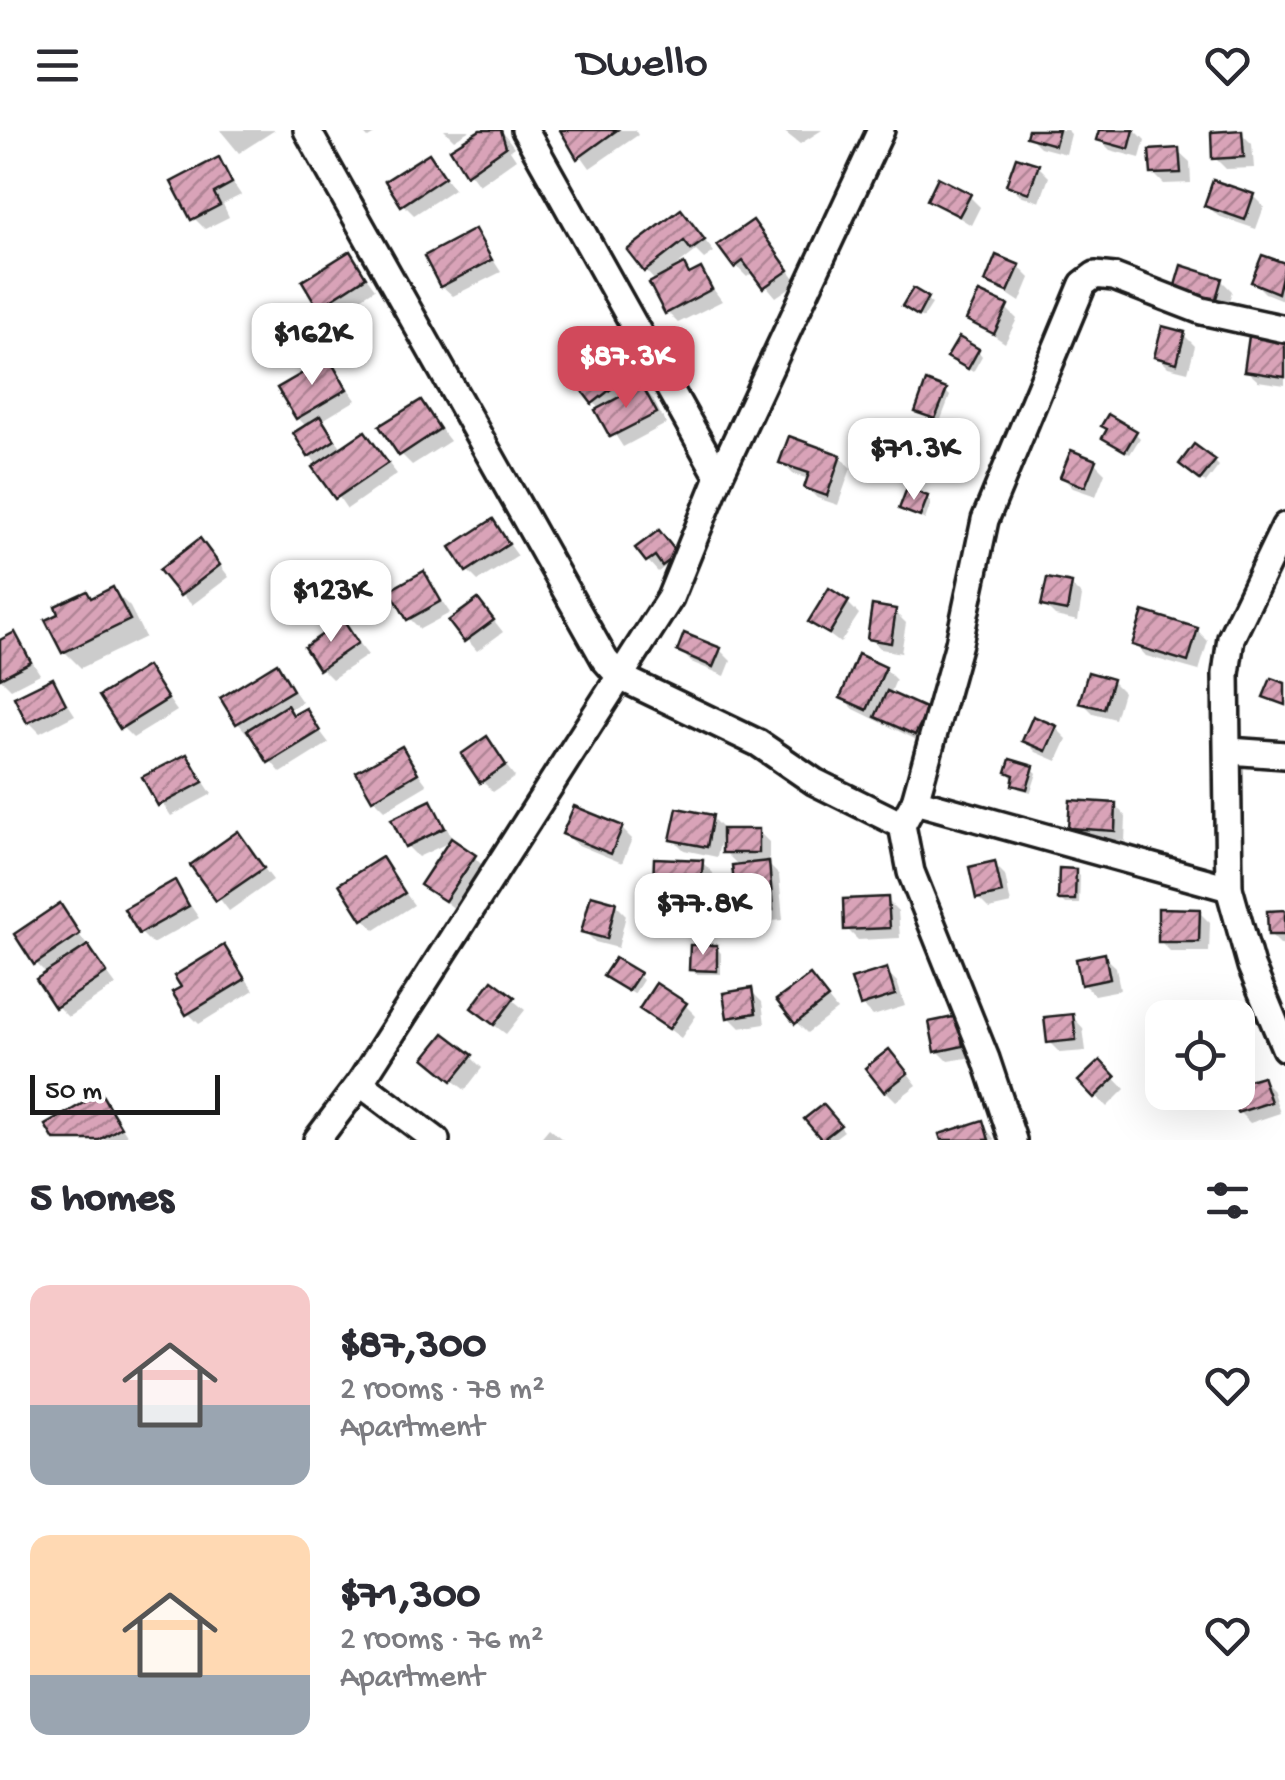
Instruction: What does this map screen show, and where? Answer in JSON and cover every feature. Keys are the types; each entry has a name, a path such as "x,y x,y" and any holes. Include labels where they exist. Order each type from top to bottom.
{"street":[{"path":"307,130 587,630 620,677 758,744 815,782 902,825"},
{"path":"525,130 719,477"},
{"path":"318,1140 360,1083 670,598 719,477 882,130"},
{"path":"1013,1140 986,1059 921,903 902,825 915,801 960,643 984,520 1082,284 1095,275 1114,276 1202,311 1285,329"},
{"path":"1285,526 1232,638 1226,674 1229,888 1251,966 1285,1048"},
{"path":"1228,752 1285,756"},
{"path":"915,801 1229,888"},
{"path":"360,1083 436,1140"}],"building":[{"path":"480,130 501,130 506,147 466,175 450,149"},
{"path":"560,130 617,130 577,159"},
{"path":"1028,130 1059,130 1055,145 1026,137"},
{"path":"1099,130 1134,130 1129,149 1096,140"},
{"path":"1242,130 1244,157 1212,159 1211,132"},
{"path":"1179,148 1181,173 1151,174 1149,150"},
{"path":"429,153 445,177 401,206 385,181"},
{"path":"219,157 232,183 214,193 220,205 191,220 171,182"},
{"path":"1016,157 1039,164 1029,193 1006,185"},
{"path":"938,177 971,194 959,216 927,200"},
{"path":"1213,180 1254,194 1245,220 1204,206"},
{"path":"681,209 705,240 691,250 684,241 644,272 627,250"},
{"path":"753,220 789,270 763,288 743,261 734,268 717,245"},
{"path":"475,229 492,260 440,287 424,256"},
{"path":"350,251 366,277 318,308 302,281"},
{"path":"996,255 1020,265 1008,292 985,282"},
{"path":"1262,255 1285,263 1278,293 1251,282"},
{"path":"684,264 689,274 701,268 712,289 665,314 649,283"},
{"path":"1181,265 1222,278 1215,302 1174,289"},
{"path":"913,288 928,297 918,316 902,306"},
{"path":"979,292 1008,305 994,334 966,320"},
{"path":"1162,326 1185,332 1177,363 1154,357"},
{"path":"1249,336 1285,341 1285,377 1244,371"},
{"path":"959,337 979,349 968,369 947,357"},
{"path":"607,345 630,374 592,404 569,374"},
{"path":"329,358 347,389 296,419 277,388"},
{"path":"926,381 947,389 935,419 915,412"},
{"path":"642,385 657,413 610,437 595,410"},
{"path":"421,400 440,429 399,456 379,426"},
{"path":"1108,414 1137,431 1125,451 1102,438 1107,429 1101,426"},
{"path":"320,416 335,440 308,457 293,433"},
{"path":"365,431 388,463 335,499 312,467"},
{"path":"789,436 841,455 827,496 804,488 809,473 779,463"},
{"path":"1194,444 1216,460 1200,480 1179,464"},
{"path":"1071,450 1096,460 1085,487 1060,477"},
{"path":"907,488 928,496 920,517 899,509"},
{"path":"493,519 509,544 466,572 450,547"},
{"path":"659,530 678,554 662,566 655,556 646,562 635,548"},
{"path":"200,538 220,565 180,596 159,570"},
{"path":"424,571 441,601 407,620 390,590"},
{"path":"1047,578 1072,583 1067,611 1041,606"},
{"path":"113,587 130,620 62,653 45,620 58,614 55,606 87,591 91,598"},
{"path":"829,588 849,601 829,634 808,622"},
{"path":"478,599 494,620 464,642 448,621"},
{"path":"872,605 896,609 891,643 867,639"},
{"path":"1143,611 1198,628 1188,662 1132,645"},
{"path":"343,620 358,643 319,670 304,647"},
{"path":"15,632 31,662 0,678 0,640"},
{"path":"684,633 721,648 713,667 677,651"},
{"path":"858,654 886,667 867,710 840,698"},
{"path":"277,663 293,690 236,724 220,698"},
{"path":"147,666 168,699 120,729 99,696"},
{"path":"1088,672 1113,679 1104,709 1079,703"},
{"path":"53,678 66,704 27,723 14,697"},
{"path":"1271,678 1285,683 1285,705 1263,697"},
{"path":"887,691 928,709 915,735 875,717"},
{"path":"287,705 293,715 306,708 320,731 268,763 247,730"},
{"path":"1033,716 1057,726 1046,751 1022,741"},
{"path":"487,736 506,765 480,783 461,754"},
{"path":"402,746 418,773 372,800 356,772"},
{"path":"187,754 203,782 158,806 142,777"},
{"path":"1010,759 1034,766 1027,789 1012,785 1014,775 1006,772"},
{"path":"431,800 445,828 405,847 391,819"},
{"path":"1070,800 1116,803 1115,831 1068,828"},
{"path":"574,806 623,826 611,854 562,834"},
{"path":"677,808 713,815 707,847 670,840"},
{"path":"722,829 759,829 759,853 722,853"},
{"path":"238,831 264,868 216,901 190,865"},
{"path":"451,838 476,855 445,901 420,885"},
{"path":"382,857 405,893 362,920 339,884"},
{"path":"654,858 703,860 701,888 653,886"},
{"path":"769,861 773,910 729,914 726,885 734,884 732,865"},
{"path":"995,861 1002,893 976,899 969,867"},
{"path":"1059,868 1076,869 1075,900 1058,900"},
{"path":"175,880 189,906 139,934 124,909"},
{"path":"591,895 616,902 607,939 581,932"},
{"path":"888,897 890,928 844,930 843,899"},
{"path":"60,903 80,934 34,965 14,934"},
{"path":"1158,908 1200,909 1199,942 1158,942"},
{"path":"1285,910 1285,935 1268,935 1267,911"},
{"path":"88,945 107,973 55,1008 36,979"},
{"path":"224,945 245,979 186,1015 172,992 181,987 174,976"},
{"path":"690,945 717,945 717,971 689,970"},
{"path":"1105,953 1110,979 1081,985 1076,959"},
{"path":"615,958 640,973 628,991 603,976"},
{"path":"887,968 895,995 860,1006 851,979"},
{"path":"810,975 828,998 795,1024 776,1000"},
{"path":"492,980 515,997 494,1025 471,1008"},
{"path":"656,983 687,1003 669,1029 639,1009"},
{"path":"752,988 756,1013 727,1018 723,993"},
{"path":"1073,1014 1076,1040 1047,1043 1044,1017"},
{"path":"958,1016 963,1046 935,1052 929,1022"},
{"path":"444,1033 473,1055 452,1081 424,1058"},
{"path":"889,1049 908,1073 884,1092 865,1068"},
{"path":"1100,1060 1116,1077 1094,1098 1078,1081"},
{"path":"1262,1076 1271,1102 1255,1107 1255,1078"},
{"path":"101,1093 121,1127 99,1140 54,1140 45,1125"},
{"path":"823,1104 841,1125 822,1140 804,1119"},
{"path":"983,1120 989,1140 941,1140 939,1134"}]}
